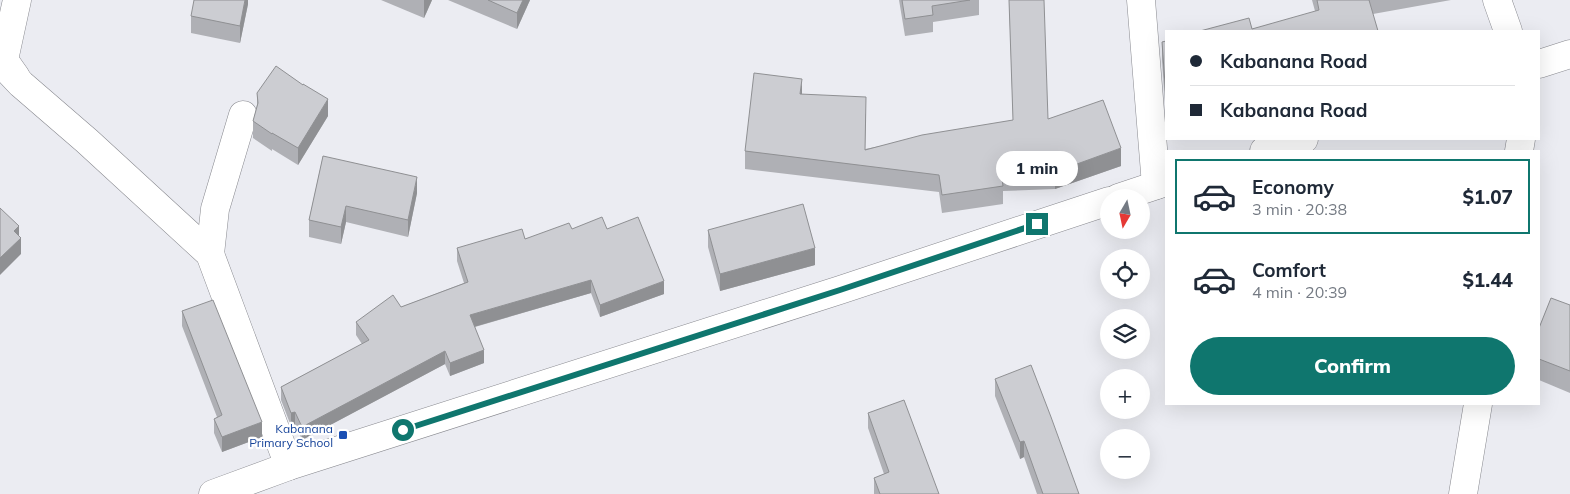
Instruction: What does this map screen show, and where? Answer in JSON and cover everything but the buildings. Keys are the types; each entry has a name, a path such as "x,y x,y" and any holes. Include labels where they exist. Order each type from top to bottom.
{"street":[{"path":"17,0 4,60 21,84"},
{"path":"1141,0 1161,183 1144,189"},
{"path":"1497,0 1508,30"},
{"path":"1540,64 1570,54"},
{"path":"0,62 21,84 87,141 210,254"},
{"path":"244,115 215,209 210,254 289,466"},
{"path":"1267,150 1301,140"},
{"path":"213,494 289,466 840,290 1100,204"},
{"path":"1463,494 1478,405"}],"place":[{"name":"Kabanana Primary School","path":"343,435"}],"route":[{"path":"403,430 840,290 1037,224"}]}
